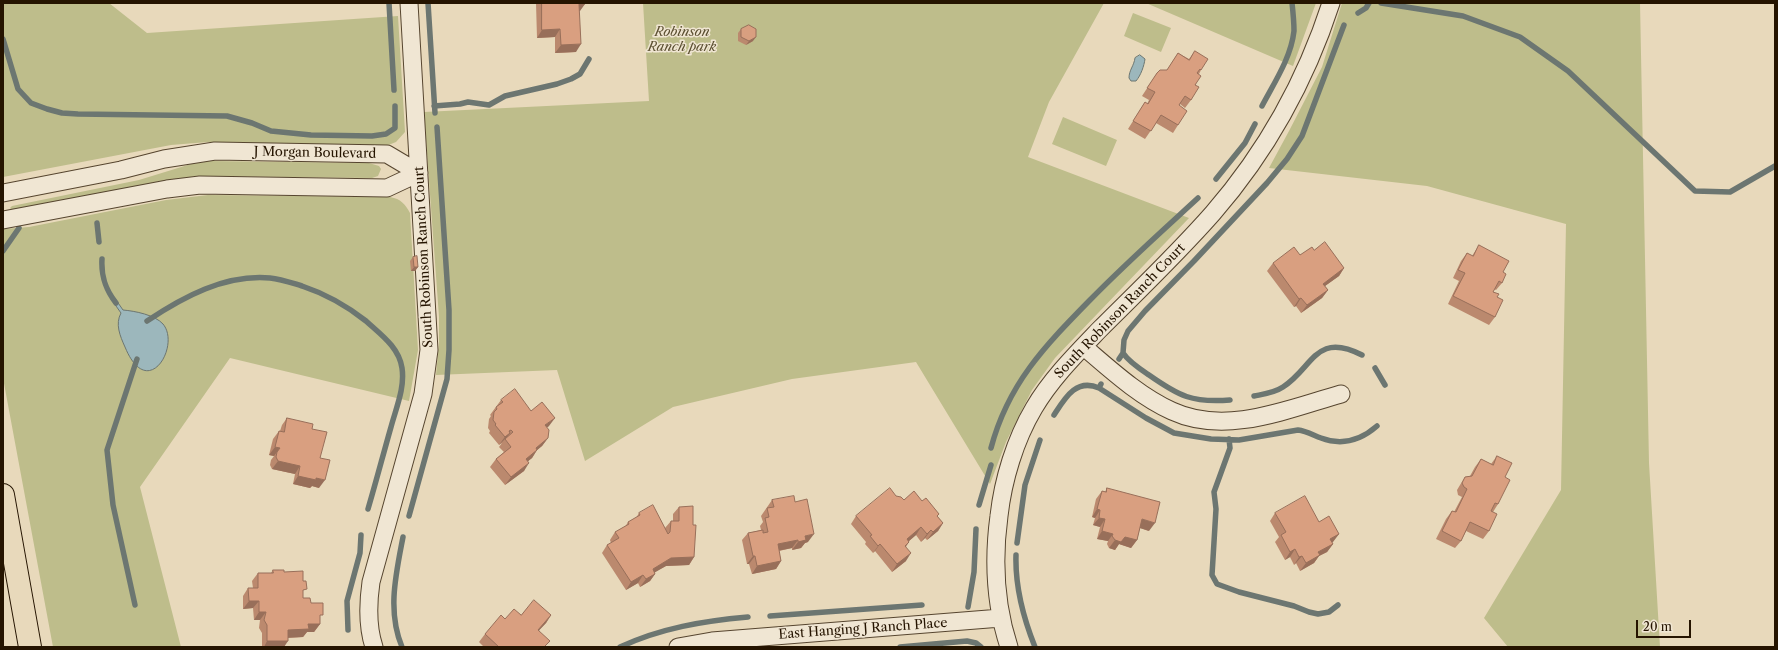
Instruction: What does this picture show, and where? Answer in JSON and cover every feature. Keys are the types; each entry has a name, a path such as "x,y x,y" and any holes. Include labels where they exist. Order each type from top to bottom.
{"highway":[{"path":"3,495 30,647"}],"street":[{"name":"South Robinson Ranch Court","path":"374,647 369,627 368,612 370,582 423,394 429,350 409,3"},
{"name":"South Robinson Ranch Court","path":"1009,647 1001,618 995,559 1000,506 1004,483 1019,440 1033,410 1053,381 1084,346 1199,228 1230,192 1260,152 1295,91 1320,37 1331,3"},
{"name":"J Morgan Boulevard","path":"3,193 121,170 164,159 215,151 387,154 419,173"},
{"path":"3,220 167,189 200,185 387,188 419,173"},
{"path":"1084,346 1118,376 1156,403 1186,416 1210,422 1242,420 1341,394"},
{"name":"East Hanging J Ranch Place","path":"678,647 728,639 1001,618"}],"green space":[{"path":"3,3 109,3 147,33 398,16 405,132 396,142 386,146 208,142 171,145 3,177"},
{"name":"Robinson Ranch park","path":"643,3 1104,3 1049,102 1028,157 1189,218 1055,358 1032,390 1006,442 990,484 916,362 792,379 673,407 585,461 557,370 436,375 439,343 439,317 424,112 649,101"},
{"path":"1146,3 1316,3 1293,66"},
{"path":"1342,3 1640,3 1649,463 1660,647 1508,647 1484,618 1561,490 1566,224 1427,186 1269,168 1322,67"},
{"path":"1133,13 1171,28 1161,52 1124,36"},
{"path":"1063,117 1117,140 1106,166 1052,144"},
{"path":"211,161 369,163 379,166 381,169 378,176 372,178 197,176 157,182 13,211 10,208 12,206 139,180 191,164"},
{"path":"208,195 390,197 397,199 404,205 410,213 418,350 409,401 230,358 140,487 181,647 53,647 3,378 3,229 29,227 166,200"}],"water":[{"path":"1140,55 1145,59 1143,67 1136,81 1131,81 1129,78 1135,58"},
{"path":"114,297 123,310 139,312 155,318 163,324 167,333 168,344 165,355 159,364 152,370 143,370 134,363 125,347 118,326 121,313 111,299"}],"building":[{"path":"542,3 585,3 579,4 581,44 561,45 560,29 542,30"},
{"path":"749,25 756,29 756,37 749,41 741,37 741,29"},
{"path":"1195,51 1208,59 1201,70 1200,69 1197,73 1201,76 1195,85 1199,87 1191,100 1185,96 1179,105 1187,111 1178,125 1161,115 1151,131 1133,121 1145,102 1148,104 1155,92 1147,88 1157,73 1160,70 1167,70 1178,53 1189,60"},
{"path":"1325,242 1344,268 1323,284 1328,290 1307,305 1301,298 1299,299 1273,263 1294,247 1300,255 1312,247 1314,250"},
{"path":"1479,245 1509,261 1503,272 1506,274 1502,283 1499,281 1493,292 1499,294 1497,297 1503,300 1495,317 1453,296 1465,273 1458,270 1467,253 1473,256"},
{"path":"417,256 418,267 414,267 413,257"},
{"path":"515,389 531,411 542,402 555,418 545,425 549,430 548,438 526,459 529,463 511,477 496,459 511,447 505,439 513,432 511,430 509,431 510,433 505,437 495,425 496,424 493,420 494,412 497,409 496,407 503,402 501,400"},
{"path":"287,418 313,424 312,429 327,432 320,458 330,460 325,480 316,478 316,480 298,476 300,466 278,461 276,457 280,448 275,447 279,431 284,432"},
{"path":"1497,456 1512,463 1505,477 1510,480 1498,504 1495,503 1491,511 1497,514 1489,531 1470,522 1461,541 1442,531 1452,511 1456,512 1467,489 1462,483 1465,477 1472,476 1481,459 1493,465"},
{"path":"890,488 896,496 901,497 904,500 914,491 922,501 926,498 939,514 937,516 943,523 933,532 931,530 927,534 921,527 907,539 909,542 905,546 911,553 897,564 880,544 878,546 870,536 872,535 856,516"},
{"path":"1107,488 1160,502 1155,523 1142,519 1137,540 1125,537 1121,542 1115,540 1112,536 1113,534 1102,531 1105,519 1099,518 1100,510 1097,509 1102,491 1106,492"},
{"path":"794,496 795,502 807,499 814,534 805,536 806,540 778,544 781,561 757,566 755,556 753,556 748,533 763,530 763,533 768,532 765,518 769,517 767,508 774,507 772,500"},
{"path":"1305,496 1319,522 1329,516 1339,534 1330,539 1333,544 1318,552 1320,555 1306,563 1302,556 1299,557 1295,549 1290,552 1281,535 1286,532 1275,513"},
{"path":"653,505 668,534 670,532 671,521 679,521 679,507 693,506 693,525 696,525 694,557 671,558 653,569 655,574 646,579 643,575 631,582 607,545 619,538 615,532 629,524 628,522 640,515 639,513"},
{"path":"273,570 284,570 284,572 303,571 303,581 306,581 307,589 303,590 303,598 310,598 311,603 323,603 323,615 320,615 320,624 308,624 309,629 288,630 288,641 267,641 267,625 264,620 266,612 259,612 259,601 249,601 248,588 258,588 258,573 273,573"},
{"path":"534,600 551,615 538,630 550,641 544,647 499,647 485,634 501,615 505,619 514,609 521,615"}],"waterway":[{"path":"389,3 394,90"},
{"path":"428,3 435,113"},
{"path":"1262,106 1286,61 1292,41 1294,31 1292,3"},
{"path":"1358,13 1366,8 1369,3"},
{"path":"1381,3 1463,16 1520,37 1568,71 1695,191 1730,192 1775,166"},
{"path":"1119,359 1123,353 1124,340 1128,331 1145,311 1267,183 1287,159 1302,136 1344,25"},
{"path":"3,39 18,89 31,103 62,113 227,116 252,123 271,131 311,135 372,136 386,134 395,128 395,106"},
{"path":"434,106 468,102 489,105 505,96 557,84 571,79 580,74 589,59"},
{"path":"1216,179 1245,143 1255,124"},
{"path":"409,516 447,379 449,310 437,127"},
{"path":"991,448 998,425 1007,404 1030,368 1057,334 1102,288 1198,198"},
{"path":"97,223 99,242"},
{"path":"3,251 19,228"},
{"path":"102,259 104,282 116,303"},
{"path":"147,321 175,304 205,289 237,280 253,278 278,279 311,289 336,301 366,321 393,347 400,360 403,375 400,398 368,509"},
{"path":"1254,396 1280,389 1293,379 1316,355 1324,350 1334,347 1346,349 1362,355"},
{"path":"1123,353 1138,368 1178,393 1196,399 1217,401 1230,400"},
{"path":"135,605 113,505 107,450 137,359"},
{"path":"1375,368 1385,385"},
{"path":"1054,415 1062,402 1072,391 1084,386 1099,388 1101,384"},
{"path":"1099,388 1146,418 1174,433 1211,439 1239,440 1298,430 1329,440 1344,441 1358,438 1377,426"},
{"path":"1229,439 1230,448 1214,492 1216,509 1212,575 1217,584 1239,592 1294,606 1318,614 1329,612 1338,605"},
{"path":"1017,543 1025,485 1040,440"},
{"path":"979,505 991,465"},
{"path":"968,607 974,572 976,529"},
{"path":"348,630 347,601 360,553 361,535"},
{"path":"402,647 397,633 395,620 394,592 403,537"},
{"path":"1016,555 1018,590 1035,647"},
{"path":"770,616 922,605"},
{"path":"620,647 635,640 682,626 748,617"},
{"path":"900,647 967,641 976,643 981,647"}]}
